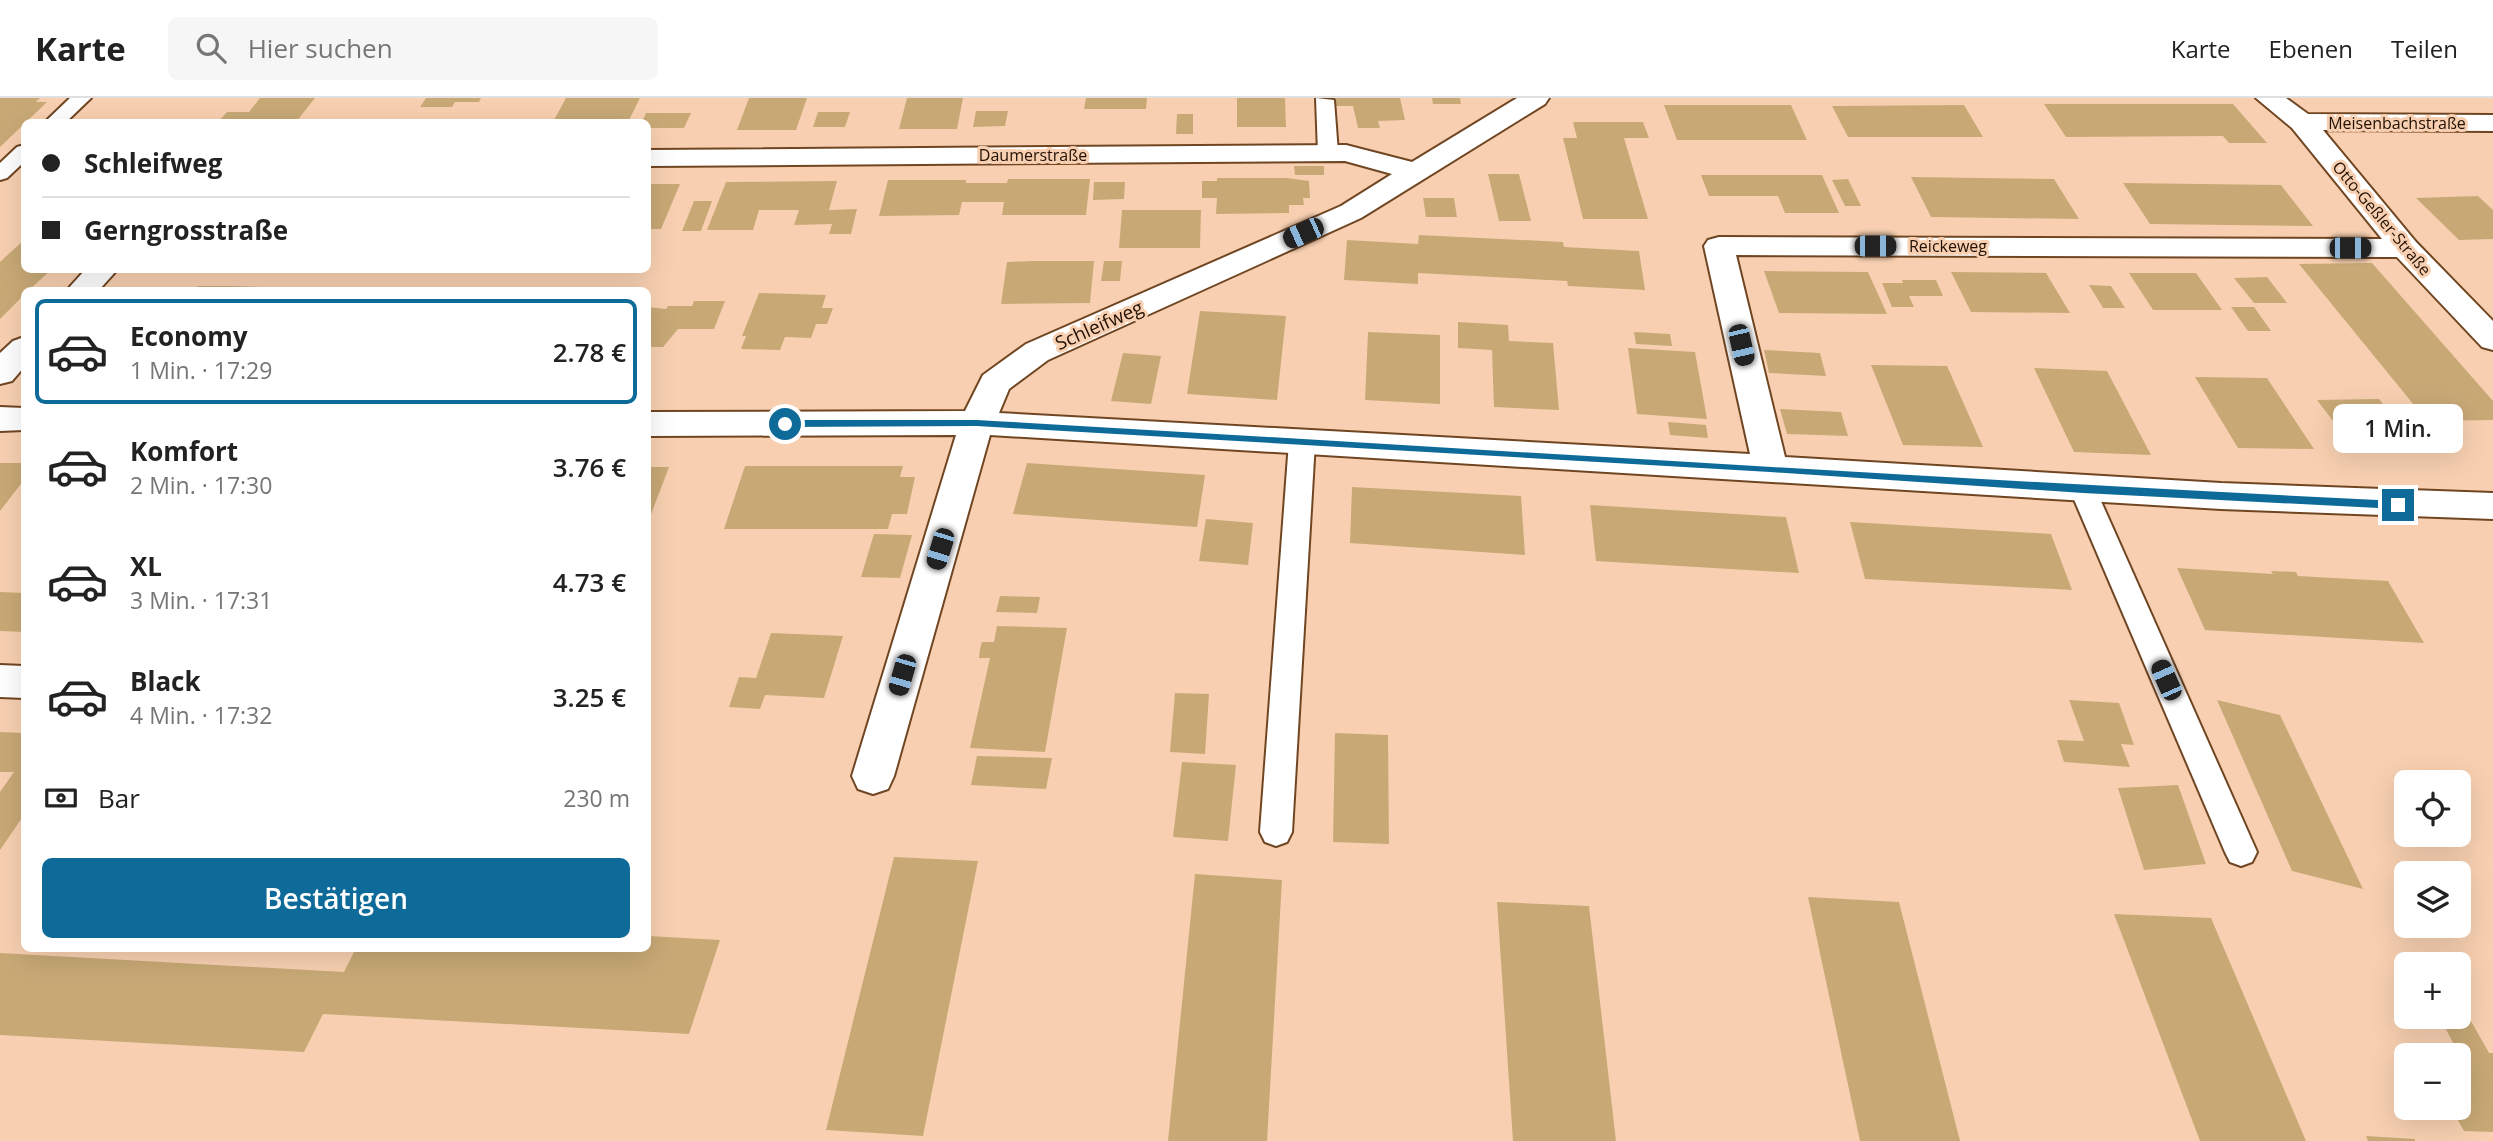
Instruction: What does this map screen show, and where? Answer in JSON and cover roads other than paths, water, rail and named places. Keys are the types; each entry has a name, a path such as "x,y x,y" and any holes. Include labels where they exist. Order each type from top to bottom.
{"street":[{"name":"Schleifweg","path":"873,776 977,423 995,383 1037,352 1352,212 1536,98"},
{"name":"Otto-Geßler-Straße","path":"2269,98 2302,122 2405,248 2493,340"},
{"name":"Meisenbachstraße","path":"2302,122 2493,123"},
{"name":"Daumerstraße","path":"651,159 1346,153 1416,172"},
{"name":"Reickeweg","path":"1770,468 1719,246 2405,248"},
{"path":"85,287 99,273"},
{"path":"0,373 21,351"},
{"path":"0,419 21,419"},
{"path":"651,424 977,423 1770,468 2083,490 2398,505 2493,506"},
{"path":"0,681 21,682"}],"lane":[{"path":"58,119 81,98"},
{"path":"1324,100 1328,153"},
{"path":"0,174 21,154"},
{"path":"1276,832 1302,442"},
{"path":"2083,490 2241,852"}]}
